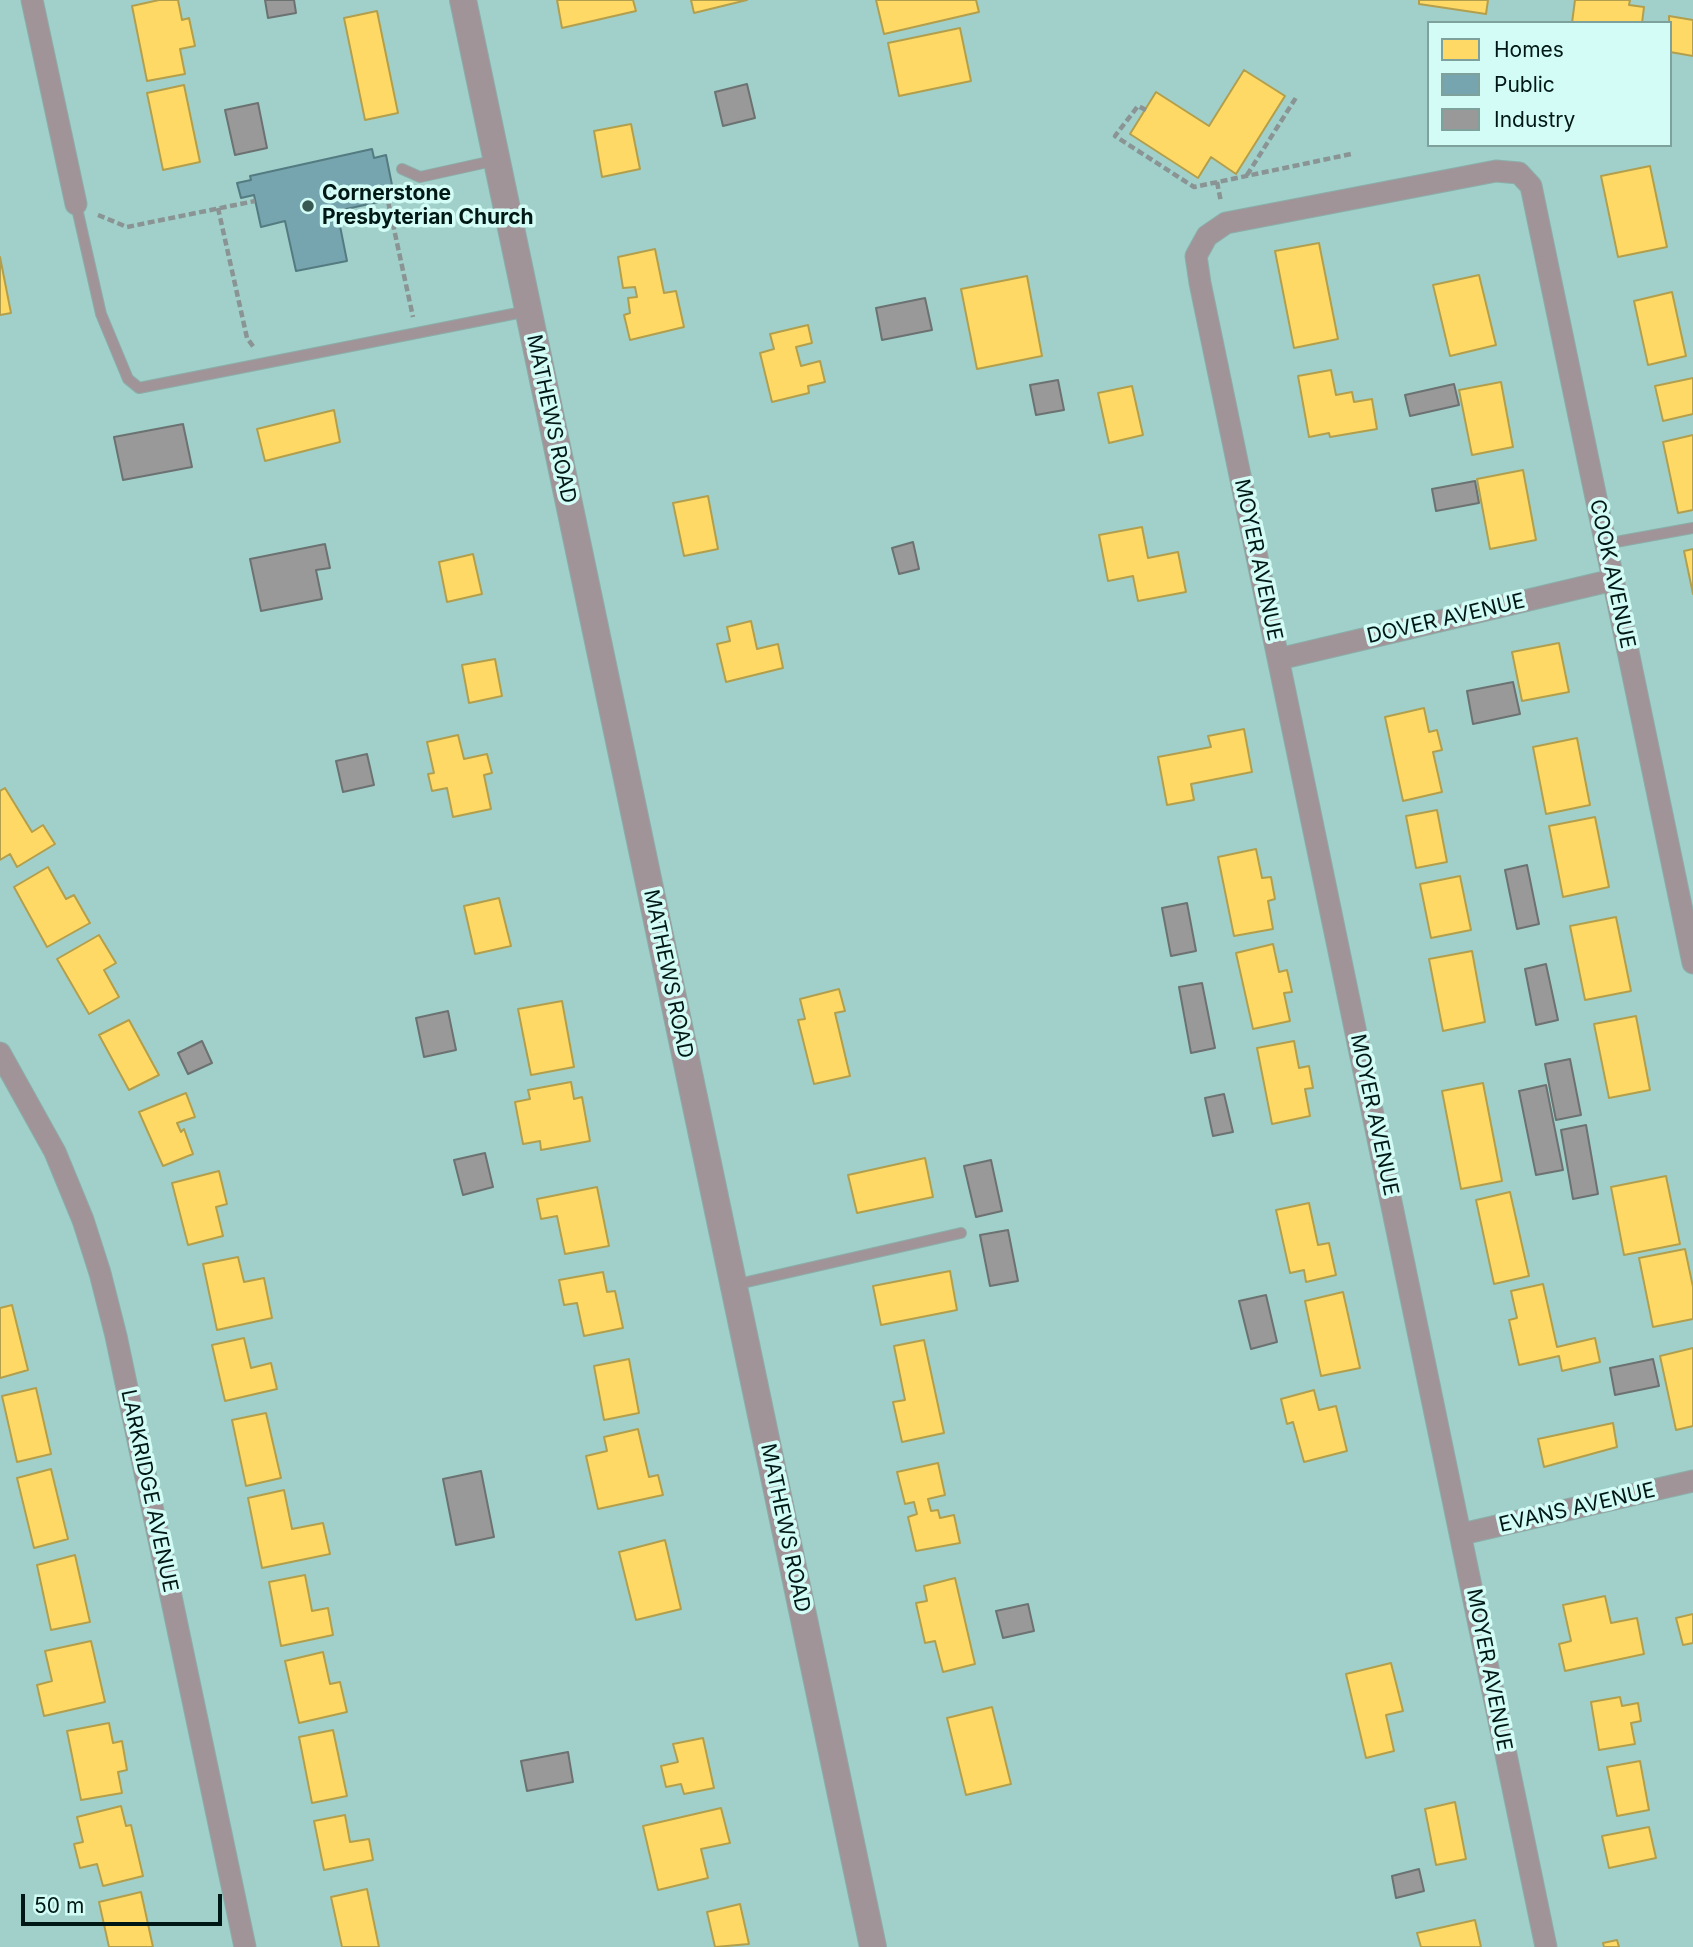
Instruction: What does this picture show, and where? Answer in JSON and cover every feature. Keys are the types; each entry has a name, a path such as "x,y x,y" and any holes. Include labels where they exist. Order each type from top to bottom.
{"street":[{"path":"32,0 76,204"},
{"name":"MATHEWS ROAD","path":"463,0 873,1947"},
{"name":"MOYER AVENUE","path":"1531,186 1519,173 1496,170 1226,223 1207,236 1196,256 1546,1947"},
{"name":"COOK AVENUE","path":"1531,186 1693,963"},
{"name":"DOVER AVENUE","path":"1279,659 1613,580"},
{"name":"LARKRIDGE AVENUE","path":"0,1052 55,1152 83,1220 100,1273 116,1336 245,1947"},
{"name":"EVANS AVENUE","path":"1462,1534 1693,1481"}],"lane":[{"path":"402,169 420,177 497,160"},
{"path":"76,204 101,314 128,379 134,386 146,387 528,311"},
{"path":"1605,544 1693,528"},
{"path":"734,1285 961,1233"}],"path":[{"path":"1247,176 1297,96"},
{"path":"1146,110 1138,106 1115,135 1194,187 1351,154"},
{"path":"386,192 416,333"},
{"path":"76,204 127,227 255,201"},
{"path":"218,208 247,338 266,363"}],"building: Homes":[{"path":"159,0 178,0 182,20 189,18 195,46 180,49 185,74 147,81 132,6"},
{"path":"557,0 633,0 636,11 562,28"},
{"path":"691,0 747,0 694,13"},
{"path":"876,0 976,0 979,12 884,34"},
{"path":"1419,0 1488,0 1486,14 1419,4"},
{"path":"1575,0 1630,0 1629,5 1644,7 1642,21 1572,21"},
{"path":"377,11 398,113 365,120 344,18"},
{"path":"1669,16 1693,20 1693,56 1672,52 1672,21 1669,21"},
{"path":"960,28 971,81 899,96 888,43"},
{"path":"1244,70 1285,96 1236,174 1211,157 1198,178 1130,134 1156,92 1209,126"},
{"path":"184,85 200,162 163,170 147,93"},
{"path":"631,124 640,169 602,177 594,131"},
{"path":"1650,166 1667,247 1618,257 1601,176"},
{"path":"1319,243 1338,339 1294,348 1275,251"},
{"path":"655,249 664,293 676,291 684,327 630,340 624,315 630,313 628,298 637,297 635,287 623,288 618,257"},
{"path":"0,257 11,313 0,315"},
{"path":"1479,275 1496,345 1450,356 1433,285"},
{"path":"1027,276 1042,356 977,369 961,289"},
{"path":"1672,292 1686,356 1648,365 1634,301"},
{"path":"808,325 812,343 796,347 801,366 820,361 825,382 808,386 809,393 772,402 760,353 774,349 770,334"},
{"path":"1331,370 1336,395 1352,392 1354,402 1372,399 1377,429 1330,437 1329,433 1309,437 1298,376"},
{"path":"1693,378 1693,414 1663,421 1655,386"},
{"path":"1501,382 1513,447 1472,455 1459,390"},
{"path":"1132,386 1143,435 1109,443 1098,393"},
{"path":"334,410 340,442 265,461 257,429"},
{"path":"1693,435 1693,510 1678,513 1663,442"},
{"path":"1523,470 1536,540 1490,549 1477,479"},
{"path":"708,496 718,549 684,556 673,503"},
{"path":"1142,527 1148,558 1178,552 1186,592 1138,601 1133,576 1108,581 1099,535"},
{"path":"1693,549 1693,594 1684,551"},
{"path":"473,554 482,594 447,602 439,562"},
{"path":"751,621 757,649 778,644 783,668 726,682 717,644 730,641 727,627"},
{"path":"1559,643 1569,692 1522,701 1512,652"},
{"path":"495,659 502,696 469,703 462,665"},
{"path":"1424,708 1429,732 1437,730 1442,750 1433,752 1442,792 1403,801 1385,717"},
{"path":"1244,729 1252,772 1191,784 1194,800 1167,805 1158,757 1211,747 1208,736"},
{"path":"458,735 464,759 487,754 492,773 484,775 491,809 453,817 447,788 432,791 428,774 434,773 427,742"},
{"path":"1577,738 1590,805 1546,814 1533,747"},
{"path":"5,788 32,832 43,825 55,844 17,867 10,854 0,860 0,791"},
{"path":"1437,810 1447,862 1416,868 1406,816"},
{"path":"1595,817 1609,887 1563,897 1549,826"},
{"path":"1256,849 1262,878 1271,877 1275,899 1268,901 1273,929 1234,936 1218,857"},
{"path":"48,867 66,899 74,895 90,923 47,947 14,887"},
{"path":"1460,876 1471,930 1431,938 1420,884"},
{"path":"499,898 511,946 475,954 464,906"},
{"path":"1616,917 1631,991 1585,1000 1570,926"},
{"path":"99,935 116,963 104,970 119,997 89,1014 57,959"},
{"path":"1273,944 1279,972 1287,970 1292,992 1284,993 1290,1021 1253,1029 1236,953"},
{"path":"1472,951 1485,1022 1443,1031 1429,959"},
{"path":"839,989 845,1011 835,1013 850,1076 814,1084 798,1020 805,1019 800,999"},
{"path":"562,1001 574,1067 531,1075 518,1009"},
{"path":"1636,1016 1650,1090 1609,1098 1594,1024"},
{"path":"129,1020 159,1075 129,1090 99,1035"},
{"path":"1294,1041 1299,1068 1309,1066 1313,1088 1305,1089 1310,1116 1272,1124 1257,1048"},
{"path":"571,1082 574,1099 582,1097 590,1141 541,1150 540,1141 523,1144 515,1102 530,1099 528,1090"},
{"path":"1483,1083 1502,1181 1461,1189 1442,1091"},
{"path":"186,1093 195,1117 177,1123 181,1132 184,1129 193,1154 163,1166 139,1112"},
{"path":"925,1158 933,1197 857,1213 848,1175"},
{"path":"219,1171 227,1204 216,1207 223,1236 188,1245 172,1183"},
{"path":"1666,1176 1680,1244 1624,1255 1611,1187"},
{"path":"597,1187 609,1246 565,1254 557,1216 541,1219 537,1199"},
{"path":"1510,1192 1529,1276 1494,1284 1476,1200"},
{"path":"1309,1203 1318,1245 1329,1243 1336,1275 1306,1282 1304,1270 1290,1273 1276,1210"},
{"path":"1685,1249 1693,1287 1693,1319 1653,1327 1639,1258"},
{"path":"238,1257 244,1282 264,1278 272,1318 217,1330 203,1264"},
{"path":"950,1271 957,1310 881,1325 873,1286"},
{"path":"603,1272 607,1292 615,1291 623,1328 584,1336 577,1303 564,1305 559,1280"},
{"path":"1543,1284 1557,1347 1595,1338 1600,1362 1562,1371 1559,1356 1519,1365 1509,1320 1517,1318 1511,1291"},
{"path":"1343,1292 1360,1368 1321,1376 1305,1301"},
{"path":"12,1305 28,1370 0,1378 0,1308"},
{"path":"244,1338 251,1368 271,1363 277,1389 225,1401 212,1345"},
{"path":"924,1340 944,1433 902,1442 893,1402 905,1400 894,1346"},
{"path":"1693,1348 1693,1426 1676,1430 1660,1356"},
{"path":"629,1359 639,1413 604,1420 594,1366"},
{"path":"36,1388 51,1454 17,1462 2,1396"},
{"path":"1314,1390 1319,1410 1336,1406 1347,1451 1304,1462 1293,1422 1287,1424 1281,1399"},
{"path":"266,1413 281,1478 246,1486 232,1420"},
{"path":"1613,1423 1617,1447 1544,1467 1538,1439"},
{"path":"638,1429 649,1477 658,1475 663,1495 598,1509 586,1456 607,1451 604,1437"},
{"path":"938,1463 945,1495 928,1499 931,1511 938,1510 940,1518 954,1515 960,1543 916,1551 908,1517 917,1514 914,1502 905,1504 897,1472"},
{"path":"51,1469 68,1539 34,1548 17,1478"},
{"path":"284,1490 292,1529 323,1523 330,1554 262,1568 248,1498"},
{"path":"665,1540 681,1609 636,1620 619,1552"},
{"path":"75,1555 90,1622 51,1630 37,1565"},
{"path":"305,1575 312,1611 328,1608 333,1635 281,1646 269,1582"},
{"path":"955,1578 975,1664 943,1672 935,1641 925,1643 916,1603 927,1601 924,1586"},
{"path":"1605,1596 1611,1623 1637,1618 1644,1654 1565,1671 1559,1644 1571,1641 1563,1605"},
{"path":"1693,1614 1693,1643 1683,1645 1676,1618"},
{"path":"91,1641 105,1702 44,1716 37,1685 52,1681 45,1651"},
{"path":"323,1652 330,1684 340,1682 347,1712 299,1723 285,1661"},
{"path":"1391,1663 1403,1711 1386,1715 1394,1751 1366,1758 1346,1674"},
{"path":"1620,1697 1622,1706 1638,1703 1641,1721 1631,1723 1635,1744 1599,1750 1591,1702"},
{"path":"992,1707 1011,1784 966,1795 947,1718"},
{"path":"109,1723 113,1743 122,1741 127,1770 118,1772 122,1793 81,1800 67,1731"},
{"path":"333,1730 347,1796 312,1803 299,1737"},
{"path":"703,1738 714,1788 684,1794 681,1784 666,1787 661,1766 678,1762 673,1744"},
{"path":"1640,1761 1649,1810 1617,1816 1607,1767"},
{"path":"1455,1802 1466,1859 1436,1865 1425,1809"},
{"path":"121,1806 126,1826 131,1825 143,1876 103,1886 97,1864 80,1868 74,1844 83,1842 77,1817"},
{"path":"721,1808 730,1843 701,1849 708,1878 658,1890 643,1826"},
{"path":"345,1815 350,1842 369,1839 373,1860 324,1870 314,1821"},
{"path":"1649,1827 1656,1858 1609,1868 1602,1836"},
{"path":"367,1889 379,1947 342,1947 331,1897"},
{"path":"141,1892 153,1947 109,1947 99,1902"},
{"path":"740,1904 749,1944 715,1947 707,1912"},
{"path":"1475,1920 1481,1947 1421,1947 1417,1933"},
{"path":"1617,1940 1619,1947 1604,1947 1603,1943"}],"building: Public":[{"name":"Cornerstone Presbyterian Church","path":"372,149 374,158 386,155 393,190 381,193 383,201 337,211 347,261 296,271 285,221 261,227 254,195 241,198 237,183 251,180 250,176"}],"building: Industry":[{"path":"265,0 294,0 296,13 268,18"},
{"path":"747,84 755,118 723,126 715,92"},
{"path":"258,103 267,148 235,155 225,110"},
{"path":"925,298 932,330 882,340 876,308"},
{"path":"1058,380 1064,410 1036,415 1030,385"},
{"path":"1454,384 1459,405 1410,416 1405,395"},
{"path":"183,424 192,467 123,480 114,437"},
{"path":"1475,481 1479,503 1436,511 1432,489"},
{"path":"913,542 919,569 899,574 892,548"},
{"path":"325,544 330,568 316,570 322,599 261,611 250,559"},
{"path":"1513,682 1520,714 1473,724 1467,691"},
{"path":"367,754 374,785 343,792 336,761"},
{"path":"1527,865 1539,924 1517,929 1505,870"},
{"path":"1187,903 1196,951 1171,956 1162,908"},
{"path":"1546,964 1558,1020 1536,1025 1525,969"},
{"path":"1202,983 1215,1048 1191,1053 1179,987"},
{"path":"448,1011 456,1050 424,1057 416,1018"},
{"path":"202,1041 212,1063 188,1074 178,1053"},
{"path":"1570,1059 1581,1115 1556,1120 1545,1064"},
{"path":"1546,1085 1563,1170 1536,1175 1519,1091"},
{"path":"1224,1094 1233,1132 1213,1136 1205,1098"},
{"path":"1586,1125 1598,1194 1573,1199 1561,1130"},
{"path":"485,1153 493,1187 463,1195 454,1160"},
{"path":"991,1160 1002,1211 976,1217 964,1166"},
{"path":"1008,1230 1018,1281 990,1286 980,1235"},
{"path":"1266,1295 1277,1342 1251,1349 1239,1301"},
{"path":"1653,1359 1659,1386 1615,1395 1610,1368"},
{"path":"481,1471 494,1537 456,1545 443,1479"},
{"path":"1028,1604 1034,1631 1003,1638 996,1611"},
{"path":"568,1752 573,1782 527,1791 521,1761"},
{"path":"1419,1869 1424,1891 1396,1898 1392,1876"}],"place":[{"name":"Cornerstone Presbyterian Church","path":"308,206"}]}
